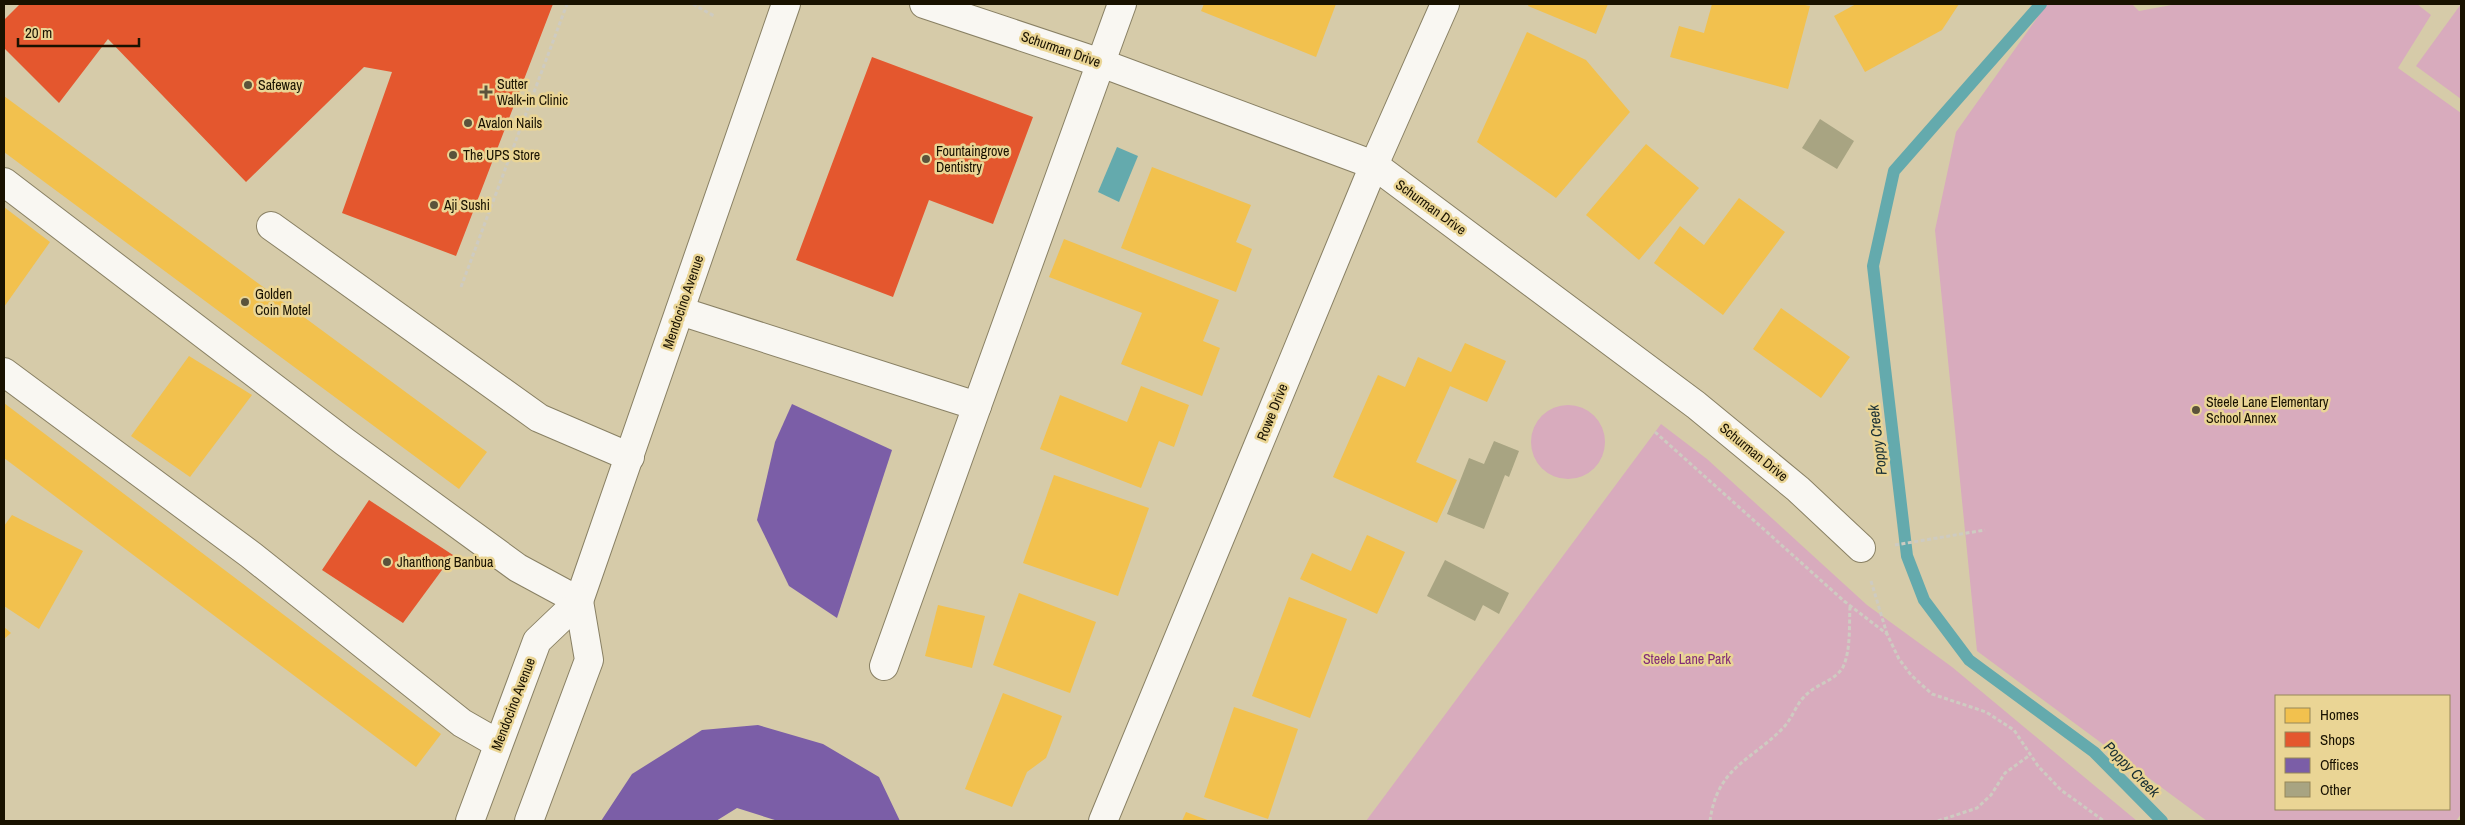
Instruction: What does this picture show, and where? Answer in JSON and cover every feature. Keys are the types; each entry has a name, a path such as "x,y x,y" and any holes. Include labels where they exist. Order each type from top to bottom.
{"street":[{"name":"Mendocino Avenue","path":"470,821 497,743 537,641 579,601 786,4"},
{"name":"Schurman Drive","path":"924,4 1101,63 1374,165 1696,405 1869,548"},
{"path":"884,666 1122,4"},
{"name":"Rowe Drive","path":"1103,821 1374,165 1444,4"},
{"path":"4,182 345,442 518,568 579,601"},
{"path":"272,226 539,418 630,457"},
{"path":"680,311 977,406"},
{"path":"4,372 251,556 462,723 497,743"},
{"name":"Mendocino Avenue","path":"529,821 589,660 579,601"}],"path":[{"path":"462,287 568,4"},
{"path":"693,4 714,16"},
{"path":"1655,432 1850,606 1887,634"},
{"path":"1985,530 1869,548 1887,634 1899,659 1910,675 1932,694 1986,712 2014,730 2030,756 2061,790 2104,821"},
{"path":"1710,821 1715,799 1734,769 1783,729 1808,692 1831,679 1842,669 1846,657 1850,606"},
{"path":"1938,821 1977,808 1990,795 2005,773 2030,756"}],"green space":[{"name":"Steele Lane Elementary School Annex","path":"2047,4 2132,4 2139,11 2177,4 2417,4 2431,15 2398,68 2461,113 2461,814 2456,821 2207,821 1977,651 1935,230 1956,132"},
{"path":"2461,4 2461,99 2416,66"},
{"path":"1561,405 1575,405 1589,411 1599,421 1605,435 1603,456 1589,473 1575,479 1561,479 1547,473 1537,463 1531,449 1531,435 1537,421 1547,411"},
{"name":"Steele Lane Park","path":"1661,424 1707,459 1867,605 1952,667 2137,821 1366,821"}],"water":[{"path":"1117,147 1138,156 1119,202 1098,192"}],"building: Homes":[{"path":"1204,4 1336,4 1316,57 1201,11"},
{"path":"1529,4 1608,4 1596,34 1528,6"},
{"path":"1712,4 1800,4 1810,6 1788,89 1670,57 1679,26 1704,33"},
{"path":"1856,4 1959,4 1942,30 1865,72 1834,16"},
{"path":"1527,32 1586,60 1630,112 1556,198 1477,142"},
{"name":"Golden Coin Motel","path":"4,96 487,452 459,489 4,152"},
{"path":"1646,144 1699,188 1639,260 1586,215"},
{"path":"1152,167 1251,205 1236,242 1252,249 1236,292 1121,248"},
{"path":"1739,198 1785,232 1723,315 1654,263 1680,226 1704,245"},
{"path":"4,207 50,242 4,307"},
{"path":"1064,239 1219,300 1203,341 1220,348 1202,396 1121,364 1142,313 1049,277"},
{"path":"1781,308 1850,357 1821,398 1753,349"},
{"path":"1465,343 1506,361 1487,402 1450,386 1416,462 1457,480 1437,523 1333,477 1378,375 1405,387 1418,357 1451,372"},
{"path":"189,356 252,395 190,477 131,436"},
{"path":"1141,386 1189,405 1174,447 1159,441 1141,488 1040,449 1060,395 1127,422"},
{"path":"4,403 441,734 416,767 4,458"},
{"path":"1054,475 1149,508 1118,596 1023,563"},
{"path":"12,515 83,551 39,629 4,606 4,526"},
{"path":"1367,535 1405,552 1377,614 1300,579 1312,553 1351,571"},
{"path":"1019,593 1096,622 1070,693 993,665"},
{"path":"1289,597 1347,619 1310,718 1252,696"},
{"path":"938,605 985,616 972,668 925,656"},
{"path":"4,627 11,633 4,639"},
{"path":"1003,693 1062,716 1046,758 1027,772 1012,807 965,789"},
{"path":"1234,707 1298,729 1268,819 1204,797"},
{"path":"1186,812 1210,821 1182,821"}],"building: Shops":[{"path":"20,4 553,4 456,256 342,213 392,72 364,67 246,182 108,39 59,103 4,48 4,20"},
{"name":"Fountaingrove Dentistry","path":"872,57 1033,117 993,224 929,200 893,297 796,260"},
{"name":"Jhanthong Banbua","path":"369,500 453,555 403,623 322,570"}],"building: Offices":[{"path":"792,404 892,450 837,618 789,586 757,520 775,442"},
{"path":"758,725 823,744 879,777 900,821 778,821 737,808 716,821 601,821 632,774 702,730"}],"building: Other":[{"path":"1820,119 1854,141 1837,169 1802,148"},
{"path":"1494,441 1519,451 1509,477 1505,475 1484,529 1447,514 1469,458 1484,464"},
{"path":"1445,560 1509,593 1499,614 1483,605 1475,621 1427,596"}],"waterway":[{"name":"Poppy Creek","path":"2041,4 1894,171 1873,266 1907,556 1924,600 1969,660 2094,752 2162,821"}],"place":[{"name":"Safeway","path":"248,85"},
{"name":"Sutter Walk-in Clinic","path":"486,92"},
{"name":"Avalon Nails","path":"468,123"},
{"name":"The UPS Store","path":"453,155"},
{"name":"Fountaingrove Dentistry","path":"926,159"},
{"name":"Aji Sushi","path":"434,205"},
{"name":"Golden Coin Motel","path":"245,302"},
{"name":"Steele Lane Elementary School Annex","path":"2196,410"},
{"name":"Jhanthong Banbua","path":"387,562"}]}
